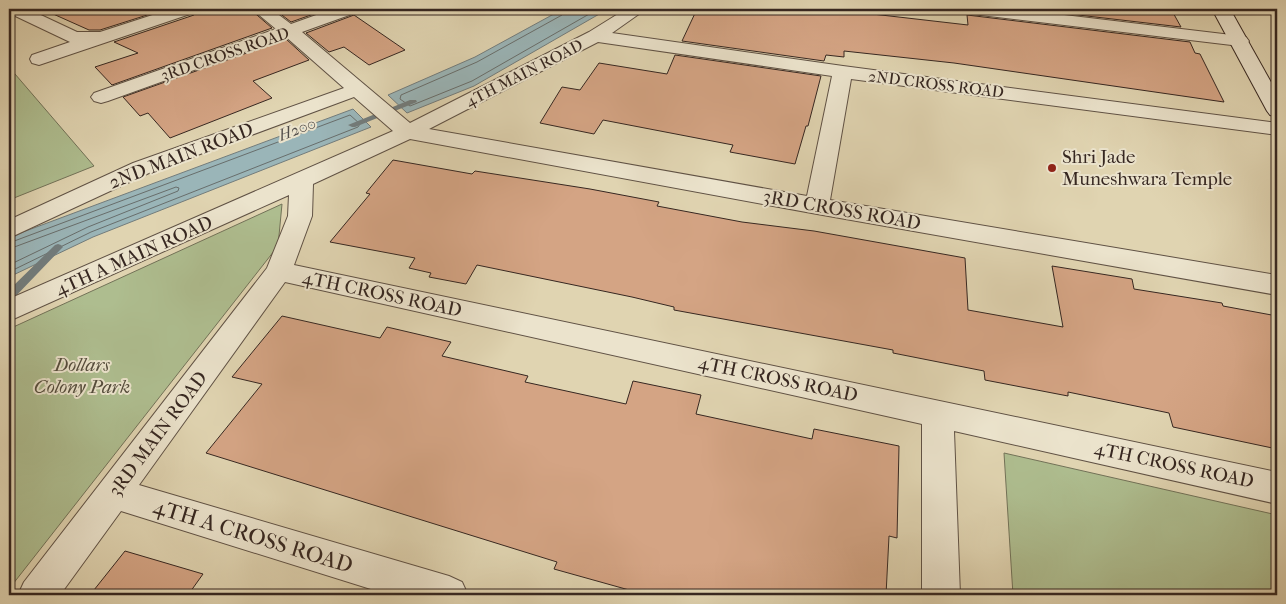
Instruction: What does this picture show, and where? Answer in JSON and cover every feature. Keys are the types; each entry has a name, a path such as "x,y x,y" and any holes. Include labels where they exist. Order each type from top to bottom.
{"street":[{"path":"15,9 74,38 112,35"},
{"path":"40,60 187,9"},
{"path":"260,9 292,30 363,96 400,126"},
{"name":"3RD CROSS ROAD","path":"101,97 349,9"},
{"name":"4TH MAIN ROAD","path":"293,184 400,126 595,36 637,9"},
{"path":"972,9 1240,41"},
{"path":"1221,9 1277,111"},
{"name":"2ND CROSS ROAD","path":"595,36 843,72 1277,129"},
{"path":"817,206 843,72"},
{"name":"2ND MAIN ROAD","path":"9,230 141,168 363,96"},
{"name":"3RD CROSS ROAD","path":"400,126 817,206 1277,285"},
{"name":"4TH A MAIN ROAD","path":"9,311 293,184"},
{"name":"3RD MAIN ROAD","path":"37,595 279,271 300,216 293,184"},
{"name":"4TH CROSS ROAD","path":"279,271 1277,488"},
{"path":"938,414 941,595"},
{"name":"4TH A CROSS ROAD","path":"114,493 449,595"}],"green space":[{"path":"9,67 94,166 9,200"},
{"name":"Dollars Colony Park","path":"282,204 278,246 9,589 9,329"},
{"path":"1004,453 1277,515 1277,595 1013,595"}],"water":[{"path":"563,9 608,9 474,86 407,113 388,95 475,57"},
{"path":"353,109 371,127 93,237 9,277 9,239 23,232"}],"building":[{"path":"42,9 166,9 100,30 89,30"},
{"path":"198,9 250,9 272,28 112,85 95,67 138,53 114,42 194,15"},
{"path":"274,9 328,9 291,22"},
{"path":"697,9 749,14 751,9 829,9 968,25 967,15 1190,42 1195,53 1200,54 1224,102 954,63 844,51 844,57 826,55 824,61 682,41"},
{"path":"1027,9 1171,9 1181,27"},
{"path":"354,15 405,50 369,65 344,47 329,52 306,33"},
{"path":"286,39 309,60 253,81 272,98 170,138 148,113 140,116 123,97"},
{"path":"675,55 821,76 808,126 806,126 795,164 730,152 733,145 603,120 594,134 540,123 562,87 580,90 599,63 667,74"},
{"path":"393,160 472,174 475,171 590,189 659,202 657,206 742,222 814,231 965,258 968,310 1063,327 1052,266 1132,279 1134,289 1222,303 1223,306 1277,316 1277,449 1173,427 1169,413 1068,392 1068,396 985,380 984,371 893,353 893,350 674,310 674,307 632,297 477,265 466,284 429,277 431,273 409,268 415,258 330,242 370,194 366,193"},
{"path":"282,316 380,338 387,327 451,342 442,356 528,376 525,382 626,404 633,381 701,395 696,414 812,439 814,429 899,446 897,538 889,536 886,595 647,595 554,569 557,562 206,453 262,384 232,377"},
{"path":"125,551 203,574 188,595 90,595"}],"waterway":[{"name":"H200","path":"352,125 413,102"},
{"path":"9,296 58,247"}],"place":[{"name":"Shri Jade Muneshwara Temple","path":"1052,168"}]}
